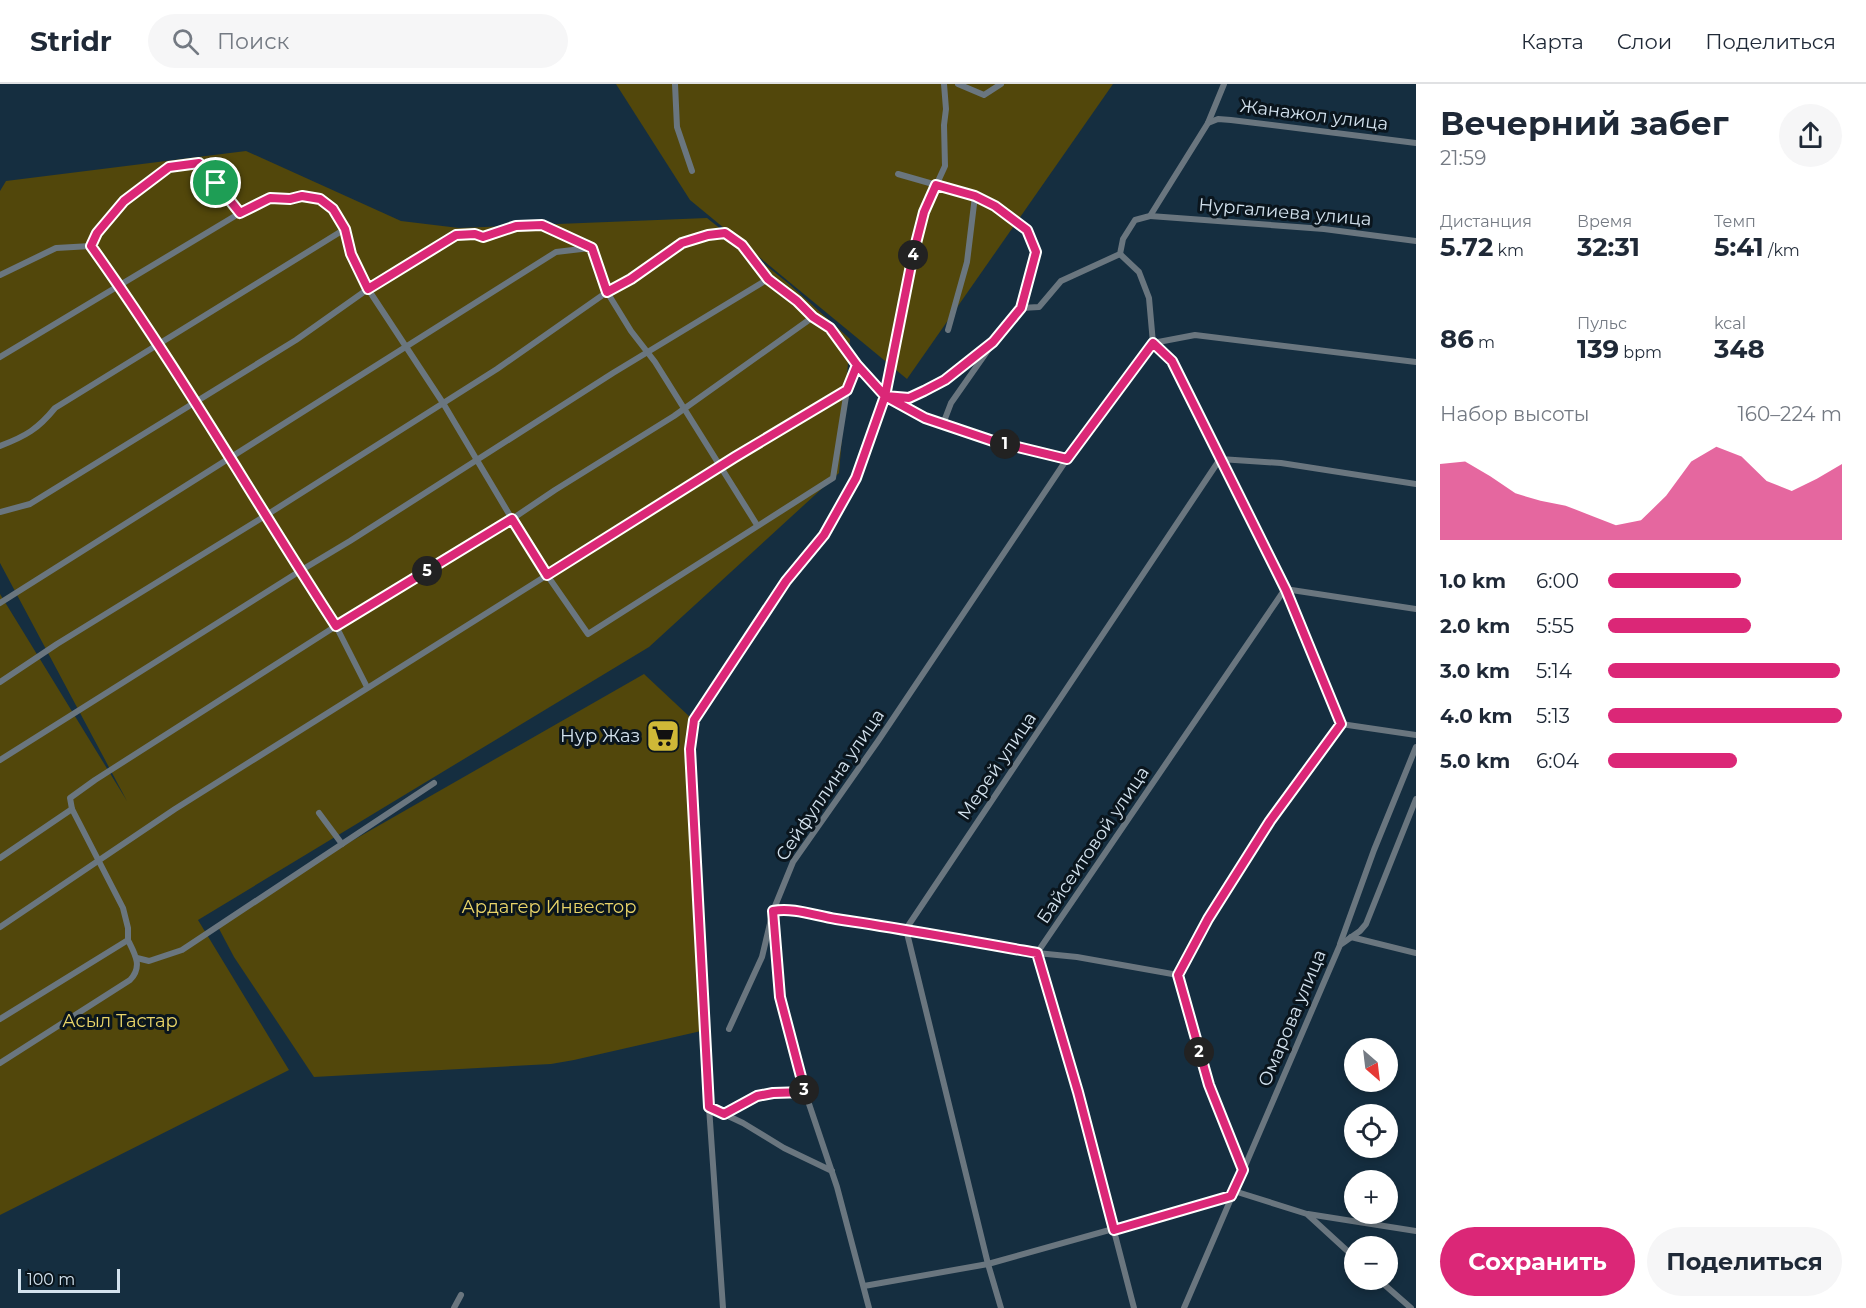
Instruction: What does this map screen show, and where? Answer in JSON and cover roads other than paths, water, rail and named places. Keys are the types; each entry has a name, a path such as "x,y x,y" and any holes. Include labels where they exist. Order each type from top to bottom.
{"street":[{"path":"675,84 677,127 692,171"},
{"path":"723,1308 709,1107 690,749 694,720 786,581 824,535 856,478 885,396 913,255 924,212 945,166 944,84"},
{"path":"958,84 984,95 1001,84"},
{"path":"1120,254 1123,238 1135,220 1150,216 1208,123 1224,84"},
{"name":"Жанажол улица","path":"1208,123 1218,119 1231,120 1416,143"},
{"path":"91,246 97,233 124,201 169,167 199,163 240,213"},
{"path":"898,174 975,196 995,206 1027,230 1036,252 1021,308 993,342 951,403 943,424"},
{"path":"0,357 240,213 270,198 290,199 302,196 320,199 333,209 345,229 351,254 368,289 443,403 547,575 588,634 833,478 847,390 857,365"},
{"path":"948,330 967,262 975,196"},
{"name":"Нургалиева улица","path":"1150,216 1324,229 1416,241"},
{"path":"0,512 30,504 296,340 368,289 456,235 475,234 483,237 516,226 542,225 592,248 607,292 685,409 758,525"},
{"path":"0,446 41,426 55,408 345,229"},
{"path":"0,682 497,369 682,243 708,235 725,233 742,245 768,279 797,301 813,317 830,328 857,365 885,396 925,418 993,441 1067,459"},
{"path":"0,275 56,248 91,246"},
{"path":"91,246 196,401 336,626 367,687"},
{"path":"0,603 556,252 592,248"},
{"path":"1021,308 1039,307 1061,281 1120,254"},
{"path":"1120,254 1139,272 1149,298 1153,343 1172,361 1286,590 1341,724"},
{"path":"0,760 647,352 768,279"},
{"path":"0,1063 130,980 138,969 137,958 128,940 128,928 123,908 72,808 70,798 336,626 512,519 685,409 813,317"},
{"path":"1153,343 1194,335 1416,362"},
{"path":"885,396 909,398 924,391 945,380 993,342"},
{"name":"Сейфуллина улица","path":"870,1308 832,1171 805,1092 780,997 773,911 794,862 1067,459 1153,343"},
{"path":"0,927 175,809 367,687 847,390"},
{"path":"1220,459 1281,463 1416,484"},
{"name":"Мерей улица","path":"906,929 1220,459"},
{"path":"1286,590 1416,609"},
{"name":"Байсеитовой улица","path":"1037,953 1286,590"},
{"path":"1341,724 1416,735"},
{"path":"1243,1170 1209,1085 1178,975 1208,919 1270,821 1341,724"},
{"path":"1340,945 1374,850 1416,747"},
{"path":"137,958 149,961 182,950 434,783"},
{"name":"Омарова улица","path":"1184,1308 1340,945 1366,924 1416,799"},
{"path":"0,858 72,808"},
{"path":"319,813 342,844"},
{"path":"729,1029 762,957 773,911 785,909 1178,975"},
{"path":"906,929 988,1264 1001,1308"},
{"path":"1352,937 1416,953"},
{"path":"0,1019 128,940"},
{"path":"1037,953 1078,1092 1134,1308"},
{"path":"724,1114 757,1096 805,1092"},
{"path":"709,1107 832,1171"},
{"path":"864,1286 988,1264 1114,1230 1232,1194 1307,1214 1416,1231"},
{"path":"1307,1214 1344,1248"},
{"path":"1390,1290 1411,1308"},
{"path":"454,1308 461,1295"}],"place":[{"name":"Нур Жаз","path":"663,736"}],"park label":[{"name":"Ардагер Инвестор","path":"549,907"},
{"name":"Асыл Тастар","path":"120,1021"}]}
